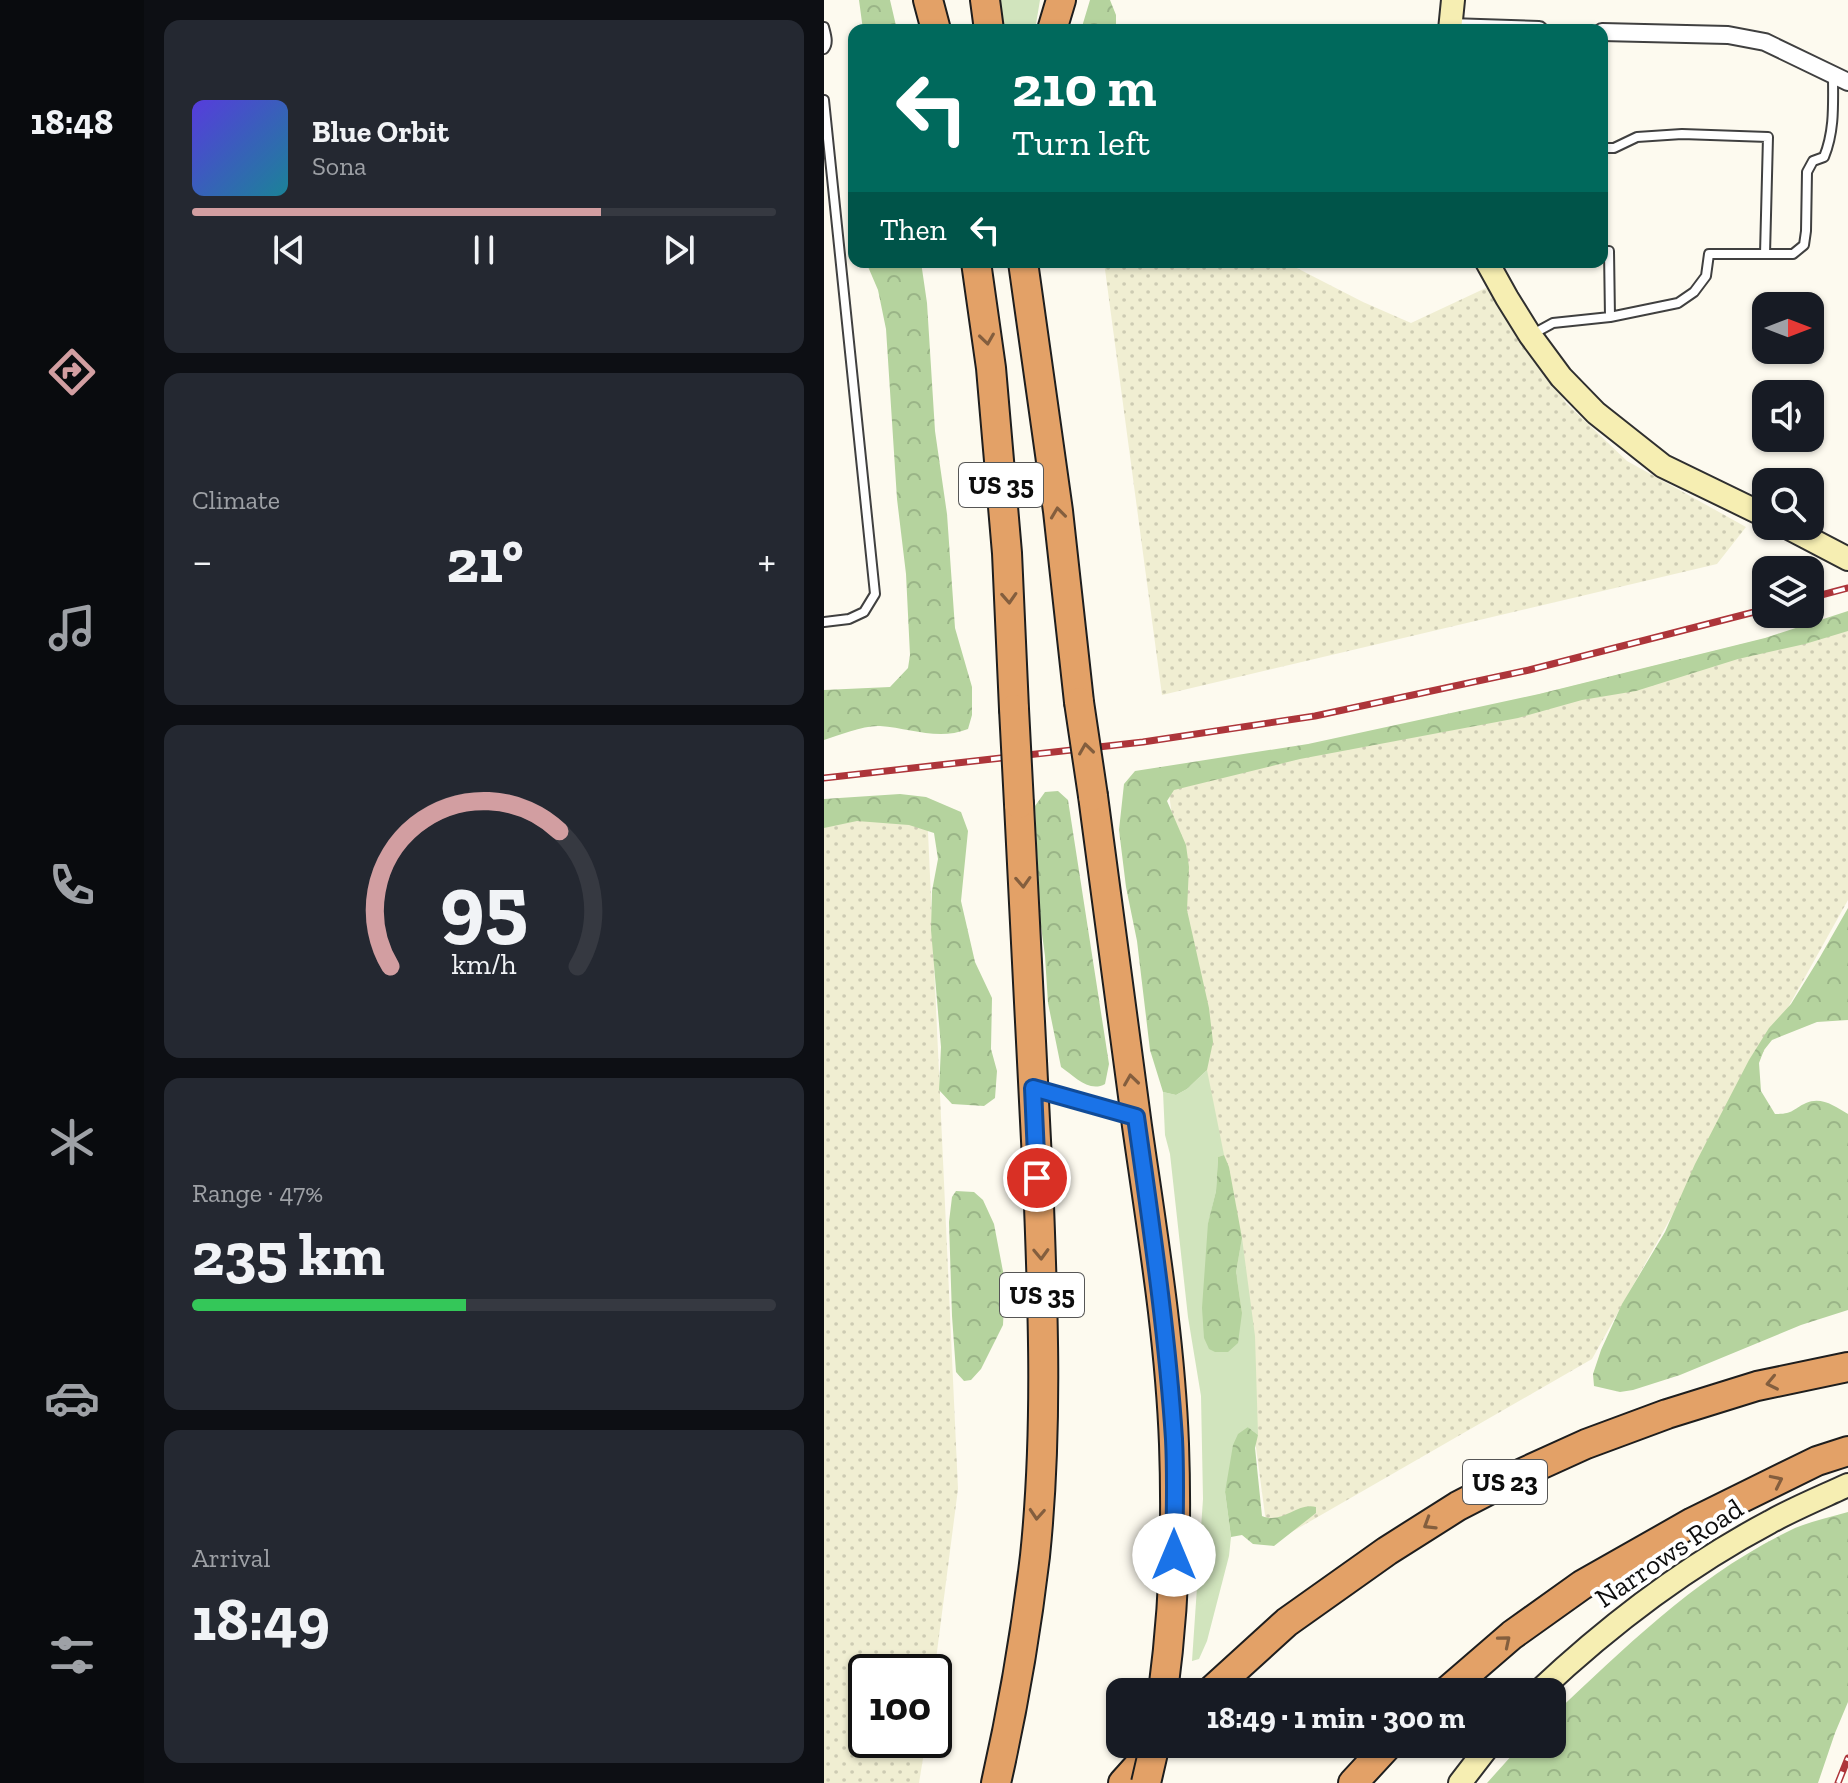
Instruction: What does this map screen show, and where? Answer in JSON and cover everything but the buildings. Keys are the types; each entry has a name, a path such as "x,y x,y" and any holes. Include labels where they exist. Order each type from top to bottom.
{"highway":[{"path":"928,0 934,24"},
{"path":"941,0 944,24"},
{"path":"985,0 988,24"},
{"path":"1054,24 1061,0"},
{"name":"US 35","path":"977,268 991,368 1007,553 1044,1355 1035,1554 1022,1650 996,1783"},
{"name":"US 35","path":"1024,268 1058,511 1079,702 1162,1309 1174,1442 1174,1555 1165,1678"},
{"path":"1031,268 1031,312"},
{"name":"US 23","path":"1225,1678 1287,1622 1387,1551 1458,1506 1520,1474 1586,1444 1667,1414 1757,1386 1848,1367"},
{"path":"1462,1678 1512,1635 1582,1585 1693,1522 1817,1461 1848,1451"},
{"path":"1123,1783 1144,1758"},
{"path":"1146,1783 1152,1758"},
{"path":"1353,1783 1376,1758"}],"street":[{"path":"1451,24 1453,0"},
{"path":"1608,32 1748,38 1765,42 1841,78"},
{"path":"1490,268 1530,335 1561,377 1596,413 1663,466 1752,509"},
{"path":"1812,540 1848,559"},
{"name":"Narrows Road","path":"1553,1678 1625,1616 1691,1569 1770,1522 1848,1485"},
{"path":"1460,1783 1479,1758"}],"lane":[{"path":"824,27 827,46 824,49"},
{"path":"1530,335 1553,323 1610,317 1678,303 1694,292 1706,276 1709,254 1793,254 1804,245 1807,172 1813,161 1824,157 1829,144 1841,78"},
{"path":"824,100 875,594 864,612 849,619 824,622"},
{"path":"1608,148 1637,137 1682,134 1768,137 1765,254"},
{"path":"1608,251 1610,317"},
{"path":"1033,1088 1136,1117"}],"shaded area":[{"path":"1105,268 1297,268 1411,323 1490,286 1566,403 1627,461 1746,527 1717,564 1162,695"},
{"path":"1848,618 1848,900 1592,1359 1269,1545 1168,786 1808,628 1824,628 1824,624"},
{"path":"927,810 958,1489 937,1654 848,1654 848,1758 923,1758 919,1783 824,1783 824,824"}],"green space":[{"path":"859,0 890,0 896,24 862,24"},
{"path":"998,0 1040,0 1036,24 1002,24"},
{"path":"1090,0 1110,0 1116,24 1083,24"},
{"path":"869,268 922,268 935,431 947,514 955,628 972,687 972,715 968,729 946,734 874,726 824,740 824,690 890,687 908,668 910,655 886,329 878,290"},
{"path":"1848,611 1848,631 1738,659 1636,691 1582,700 1518,718 1300,759 1174,790 1167,801 1186,845 1189,867 1187,910 1209,1008 1213,1042 1207,1070 1176,1095 1163,1092 1150,1050 1119,830 1124,784 1135,771 1308,744 1539,694 1796,628 1824,628 1824,619"},
{"path":"1058,791 1068,800 1109,1064 1105,1084 1099,1086 1087,1085 1061,1067 1048,1003 1040,919 1035,806 1045,792"},
{"path":"900,794 926,797 961,812 968,831 961,901 975,962 992,998 991,1049 997,1071 995,1098 984,1106 952,1104 939,1090 941,1047 931,930 932,891 938,859 934,833 909,825 857,821 824,828 824,799"},
{"path":"1848,908 1848,1020 1817,1022 1772,1040 1759,1063 1761,1091 1775,1114 1817,1101 1828,1103 1848,1114 1848,1310 1633,1390 1620,1392 1594,1386 1593,1374 1601,1350 1622,1304 1665,1232 1695,1164 1749,1060 1769,1028 1791,1004"},
{"path":"1207,1070 1224,1155 1218,1157 1216,1191 1208,1224 1242,1313 1236,1272 1242,1238 1255,1336 1258,1435 1248,1427 1225,1492 1231,1537 1229,1556 1207,1641 1199,1659 1192,1661 1203,1499 1201,1396 1165,1135 1163,1092 1176,1095"},
{"path":"1224,1155 1242,1238 1236,1272 1242,1313 1238,1343 1228,1352 1215,1352 1209,1349 1204,1338 1202,1308 1208,1223 1216,1191 1218,1157"},
{"path":"956,1191 974,1192 983,1200 994,1224 1005,1282 1003,1325 981,1369 971,1380 964,1381 956,1372 952,1316 949,1222 952,1197"},
{"path":"1248,1427 1258,1435 1255,1448 1262,1516 1276,1518 1309,1506 1316,1507 1316,1513 1274,1546 1253,1544 1242,1535 1231,1537 1225,1492 1233,1445 1238,1434"},
{"path":"1848,1512 1848,1702 1818,1783 1487,1783 1509,1758 1566,1758 1566,1703 1637,1637 1696,1589 1760,1546 1815,1521"}],"railway":[{"path":"1824,594 1848,588"},
{"path":"824,778 1143,742 1315,716 1529,670 1752,613"},
{"path":"1838,1783 1848,1758"}],"route":[{"path":"1037,1178 1033,1088 1136,1117 1169,1380 1174,1442 1174,1555"}]}
